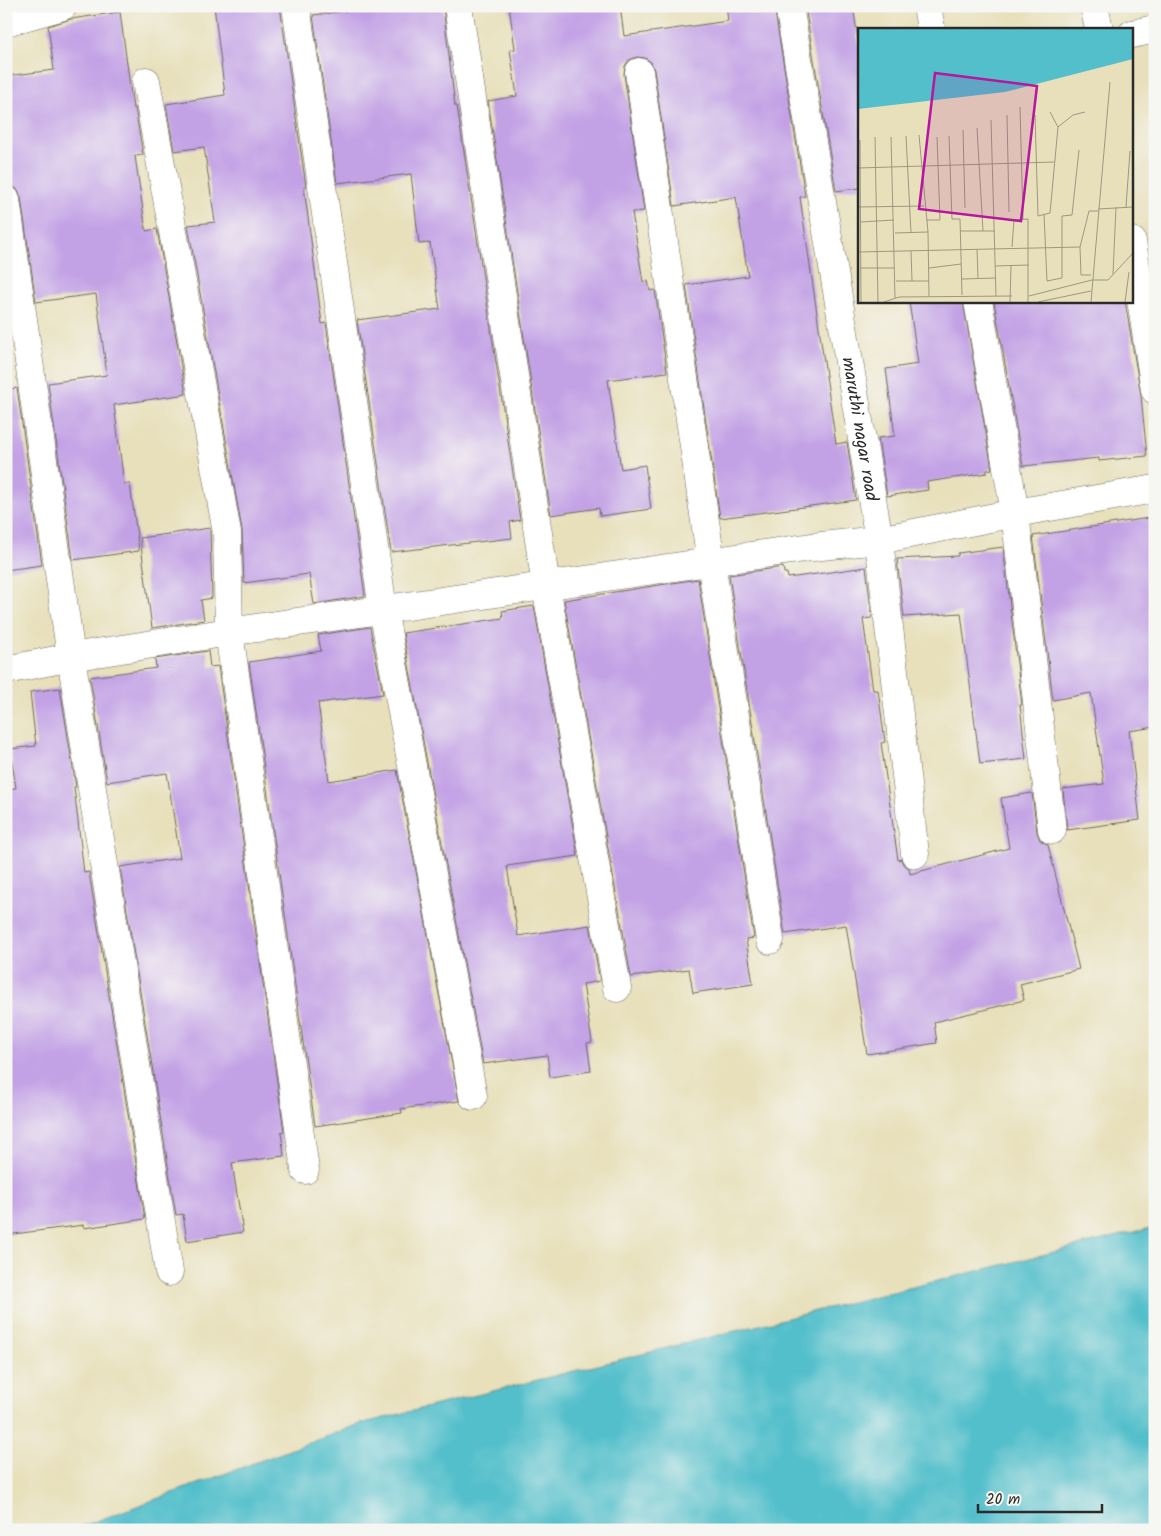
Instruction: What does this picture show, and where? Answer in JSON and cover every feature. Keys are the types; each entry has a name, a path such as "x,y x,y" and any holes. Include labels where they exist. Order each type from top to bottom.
{"street":[{"path":"6,22 63,6"},
{"path":"296,6 384,609 473,1096"},
{"path":"458,6 546,586 617,988"},
{"name":"maruthi nagar road","path":"789,6 879,540 915,854"},
{"path":"927,6 931,28"},
{"path":"1094,6 1099,28"},
{"path":"1134,34 1155,29"},
{"path":"639,72 711,562 770,940"},
{"path":"146,81 227,533 229,632 305,1170"},
{"path":"6,200 71,657 169,1272"},
{"path":"1134,254 1155,390"},
{"path":"978,302 1015,513 1052,830"},
{"path":"6,670 71,657 229,632 812,547 879,540 1015,513 1155,489"}],"water":[{"path":"1155,1227 1155,1530 72,1530 360,1424"}],"building":[{"path":"214,6 280,6 306,187 304,187 322,324 326,323 365,596 314,604 309,574 244,583 242,530 188,225 215,222 204,147 174,151 166,104 225,95"},
{"path":"385,6 443,6 455,106 457,106 520,520 510,522 512,538 391,552 357,320 440,309 430,243 419,244 411,174 337,183 313,15"},
{"path":"509,6 620,6 624,36 728,21 726,6 774,6 805,196 800,197 836,444 847,442 856,500 720,518 686,285 748,276 736,197 674,206 654,70 651,62 645,58 637,57 629,60 625,66 624,74 644,211 632,212 643,282 648,281 650,291 655,290 667,372 608,380 621,469 645,465 651,509 600,516 599,508 551,515 488,101 517,96 510,50 515,49"},
{"path":"805,6 853,6 858,39 858,188 836,191"},
{"path":"120,12 133,108 135,108 143,155 135,156 146,231 157,229 186,394 114,405 124,484 130,484 139,551 73,560 48,383 107,375 96,294 36,302 21,198 18,190 6,185 6,76 54,70 48,26 71,19"},
{"path":"909,302 963,302 992,469 987,470 987,473 927,482 928,490 887,496 878,438 895,436 886,369 918,364"},
{"path":"994,302 1125,302 1141,396 1147,456 1099,461 1099,458 1023,466"},
{"path":"17,388 42,565 6,570 6,390"},
{"path":"1155,517 1155,727 1129,731 1140,820 1067,830 1063,789 1104,784 1091,693 1053,700 1033,536"},
{"path":"210,528 212,598 201,600 204,620 152,628 140,538"},
{"path":"1003,547 1022,705 1020,705 1026,759 980,764 961,613 904,617 897,559 958,556 958,553"},
{"path":"783,567 784,573 787,573 788,578 866,567 872,618 863,619 873,690 878,690 885,742 881,743 898,860 901,859 903,864 909,868 910,874 1009,848 1001,798 1032,793 1037,832 1040,840 1048,845 1079,969 1020,984 1024,1000 934,1022 937,1043 867,1054 846,925 785,934 729,575"},
{"path":"698,579 754,938 746,939 753,984 693,993 689,969 631,977 564,600"},
{"path":"534,606 578,856 507,866 518,936 590,925 600,981 583,984 592,1042 587,1043 591,1071 550,1077 547,1055 483,1064 403,633 503,618 502,611"},
{"path":"370,627 383,694 318,703 329,781 397,770 459,1101 401,1109 402,1113 315,1126 249,662 321,651 318,635"},
{"path":"208,651 210,667 218,666 284,1131 281,1132 284,1156 232,1163 243,1232 187,1241 183,1214 176,1215 120,867 180,858 167,773 107,782 90,677 156,668 155,659"},
{"path":"60,688 76,787 74,787 84,873 89,872 145,1219 84,1228 84,1225 6,1235 6,789 16,788 10,749 36,746 30,692"}]}
